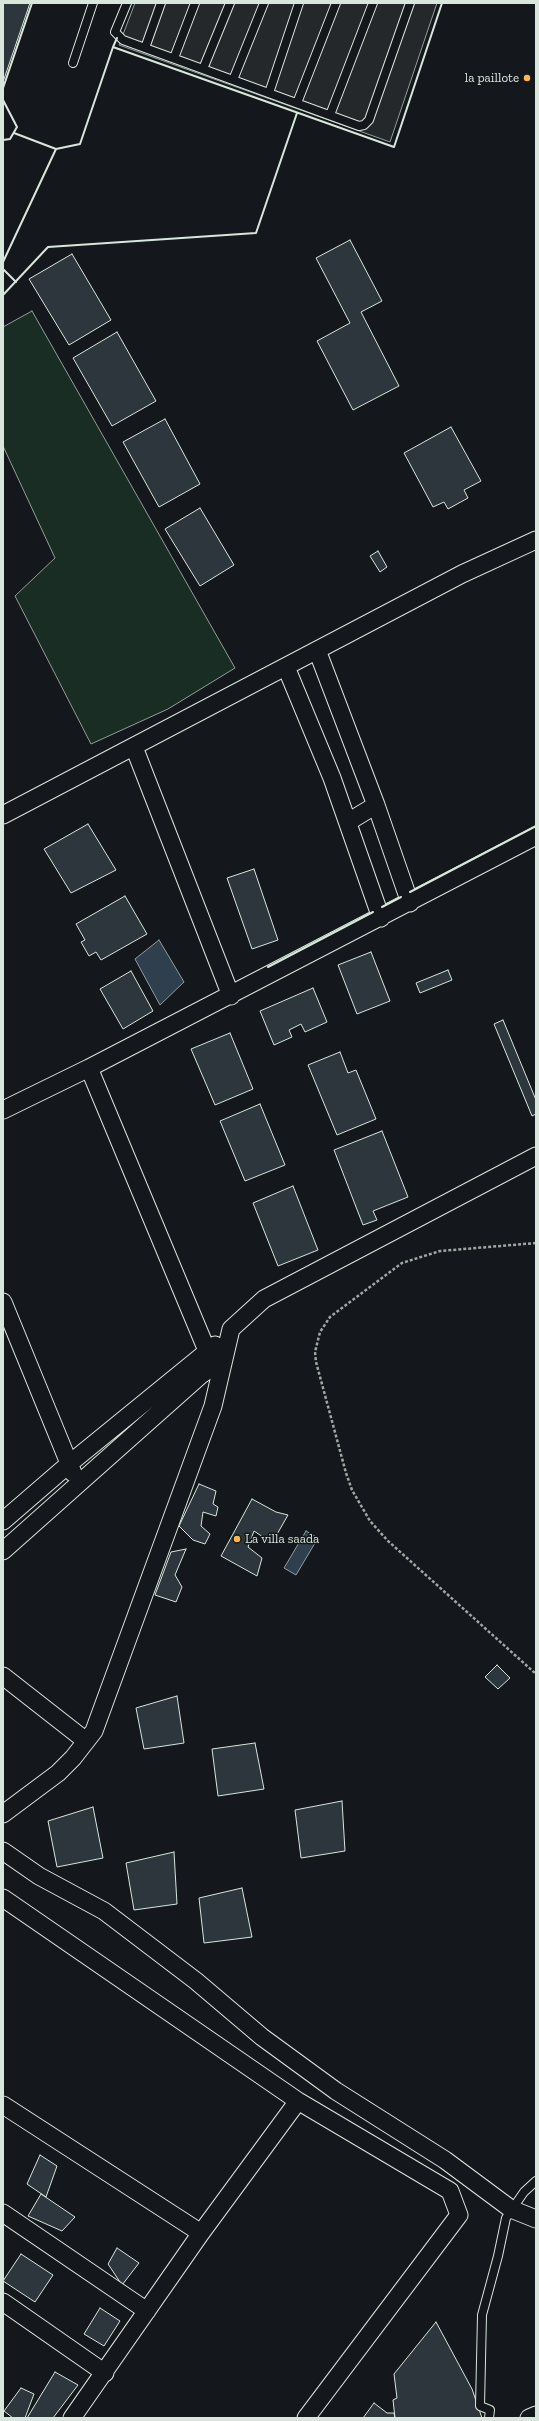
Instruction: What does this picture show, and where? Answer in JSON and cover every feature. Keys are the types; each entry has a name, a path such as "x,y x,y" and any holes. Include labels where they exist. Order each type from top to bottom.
{"street":[{"path":"3,815 502,554 536,540"},
{"path":"317,650 376,805 410,903"},
{"path":"286,667 348,822 381,918"},
{"path":"134,747 231,996"},
{"path":"348,822 376,805"},
{"path":"3,1110 231,996 536,836"},
{"path":"3,1814 58,1773 94,1731 114,1680 213,1406 215,1359 89,1068"},
{"path":"3,1551 78,1486 215,1359 231,1329 264,1299 536,1156"},
{"path":"3,1302 78,1486"},
{"path":"3,1521 69,1464 215,1359"},
{"path":"3,1676 86,1740"},
{"path":"3,1851 39,1876 104,1911 196,1981 262,2038 336,2091 445,2160 511,2209 536,2219"},
{"path":"3,1898 298,2101 450,2191 459,2215 306,2418"},
{"path":"72,2418 105,2373 201,2233 298,2101"},
{"path":"3,2105 201,2233"},
{"path":"3,2213 147,2311"},
{"path":"3,2302 105,2373"},
{"path":"529,2418 536,2415"}],"lane":[{"path":"73,63 93,3"},
{"path":"127,3 116,32 124,40 359,126 364,125 369,120 410,3"},
{"path":"146,48 161,3"},
{"path":"174,58 195,3"},
{"path":"203,69 230,3"},
{"path":"233,80 264,3"},
{"path":"270,93 299,3"},
{"path":"297,103 336,3"},
{"path":"330,115 373,3"},
{"path":"489,2418 490,2410 480,2406 482,2315 498,2256 506,2218 524,2192 536,2182"}],"path":[{"path":"536,1244 440,1251 402,1263 330,1317 320,1332 315,1352 316,1362 346,1473 357,1501 370,1521 388,1541 536,1674"}],"green space":[{"path":"32,311 235,668 168,709 91,744 15,596 55,558 3,446 3,327"}],"shaded area":[{"path":"135,3 437,3 390,142 119,45"}],"water":[{"path":"159,940 184,982 160,1005 135,959"},
{"path":"306,1531 318,1538 296,1575 284,1568"}],"building":[{"path":"3,3 30,3 3,82"},
{"path":"350,240 382,301 361,312 399,386 353,410 317,341 350,323 316,258"},
{"path":"72,254 111,320 69,345 29,279"},
{"path":"117,332 156,401 112,426 73,358"},
{"path":"165,419 200,484 159,507 123,442"},
{"path":"451,427 481,481 464,490 468,498 448,509 444,502 433,507 404,453"},
{"path":"200,508 234,565 200,586 165,529"},
{"path":"378,551 387,567 380,572 370,556"},
{"path":"88,824 116,870 71,893 44,849"},
{"path":"254,869 278,940 252,949 227,878"},
{"path":"125,896 147,934 101,960 96,952 89,956 81,942 85,940 76,924"},
{"path":"371,952 390,1001 357,1014 338,965"},
{"path":"448,970 452,980 420,993 416,983"},
{"path":"131,971 153,1011 123,1029 100,989"},
{"path":"313,988 327,1022 305,1032 301,1024 289,1030 292,1037 274,1045 260,1011"},
{"path":"503,1020 536,1100 536,1114 532,1116 494,1024"},
{"path":"230,1033 253,1089 215,1105 191,1049"},
{"path":"340,1052 348,1073 356,1070 376,1119 337,1135 308,1065"},
{"path":"260,1104 285,1165 245,1181 220,1121"},
{"path":"382,1131 408,1197 373,1211 377,1220 363,1225 334,1150"},
{"path":"293,1186 318,1250 278,1266 253,1203"},
{"path":"199,1484 216,1491 213,1504 218,1507 216,1516 203,1512 201,1526 210,1534 205,1544 193,1540 179,1526"},
{"path":"252,1499 276,1512 288,1515 272,1543 254,1531 248,1547 262,1558 257,1576 221,1556"},
{"path":"186,1549 175,1575 182,1587 176,1602 155,1595 171,1552"},
{"path":"497,1665 510,1678 498,1689 485,1677"},
{"path":"177,1696 184,1743 144,1749 136,1708"},
{"path":"255,1743 264,1789 218,1796 212,1749"},
{"path":"342,1801 345,1851 301,1858 295,1810"},
{"path":"93,1807 103,1858 57,1867 48,1821"},
{"path":"174,1852 177,1904 134,1910 126,1863"},
{"path":"242,1888 252,1937 204,1943 199,1898"},
{"path":"40,2155 57,2166 46,2197 27,2184"},
{"path":"41,2194 75,2217 62,2231 28,2216"},
{"path":"117,2248 139,2263 122,2285 108,2264"},
{"path":"21,2254 53,2275 35,2302 3,2281"},
{"path":"100,2308 120,2321 104,2346 84,2334"},
{"path":"436,2322 472,2389 482,2418 395,2418 393,2400 397,2398 394,2374"},
{"path":"55,2372 78,2385 53,2418 27,2418"},
{"path":"21,2388 34,2394 25,2418 13,2418 4,2411"},
{"path":"374,2403 387,2413 394,2413 395,2418 363,2418"}],"wall":[{"path":"3,88 32,3"},
{"path":"117,38 113,47 394,147 442,3"},
{"path":"3,262 56,149 80,144 113,47"},
{"path":"3,100 17,127 10,139 3,140"},
{"path":"3,295 48,247 256,233 297,113"},
{"path":"14,133 56,149"},
{"path":"3,269 16,282"},
{"path":"410,892 536,826"},
{"path":"382,907 401,897"},
{"path":"268,967 373,912"}],"place":[{"name":"la paillote","path":"527,78"},
{"name":"La villa saada","path":"237,1539"}]}
